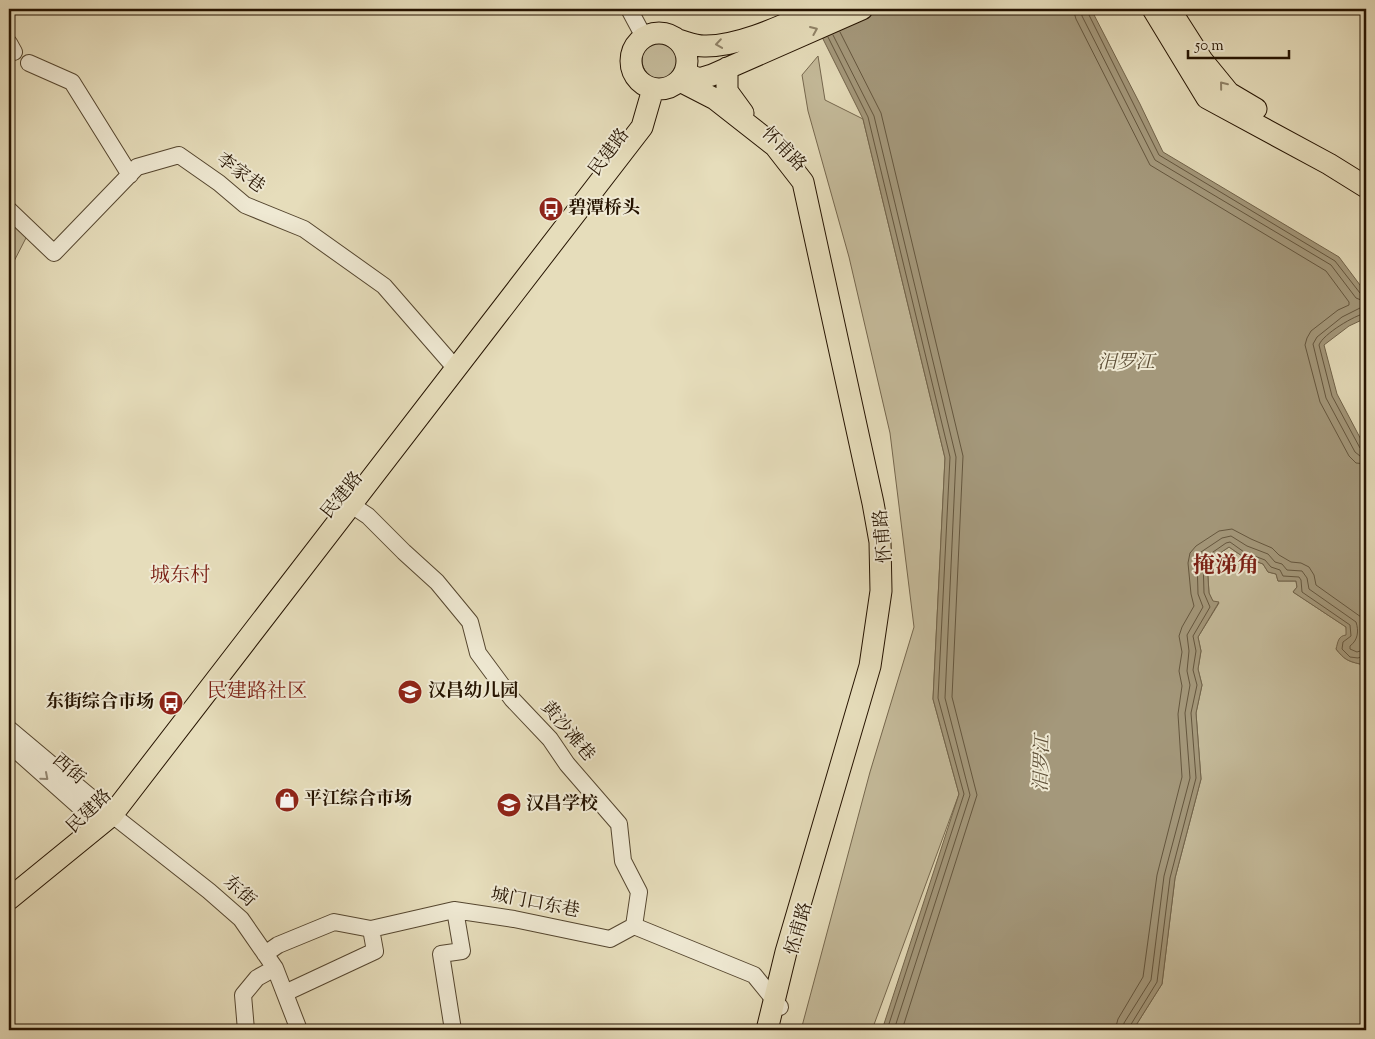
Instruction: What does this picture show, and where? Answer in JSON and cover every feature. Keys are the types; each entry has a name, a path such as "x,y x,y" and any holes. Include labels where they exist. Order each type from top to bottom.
{"main road":[{"path":"682,77 699,78 712,75 727,68 764,42 820,9"},
{"path":"678,40 703,46 764,42 862,9"},
{"path":"1153,9 1207,98 1329,164 1366,187"},
{"path":"1170,9 1202,60 1229,93 1366,178"},
{"path":"661,33 670,35 678,40 684,46 688,64 682,77 672,87 663,89 649,87 637,78 632,70 631,61 637,44 648,36 661,33"},
{"name":"怀甫路","path":"727,68 727,91 740,110 780,141 811,178 882,504 886,551 887,590 877,669 778,1004 773,1030"},
{"path":"682,77 715,99 775,146 803,182 872,494 880,542 880,591 870,666 786,952 778,1004 767,1030"},
{"path":"347,501 642,127 649,87"},
{"name":"民建路","path":"9,881 101,816 347,501 633,122 649,87"},
{"path":"9,899 101,816"}],"street":[{"path":"629,9 648,36"},
{"path":"640,9 648,36"},
{"path":"29,63 72,82 130,175"},
{"name":"李家巷","path":"9,210 54,253 137,168 179,155 219,183 245,206 304,229 384,286 451,363"},
{"name":"黄沙滩巷","path":"347,501 382,528 404,552 437,582 470,622 478,653 495,676 512,698 550,738 567,764 619,824 623,861 639,892 634,926"},
{"name":"西街","path":"9,729 101,816"},
{"name":"西街","path":"9,744 101,816"},
{"name":"东街","path":"101,816 209,890 241,919 275,968 299,1030"},
{"path":"453,1030 441,954 462,951 454,910"},
{"name":"城门口东巷","path":"265,954 278,945 334,922 371,929 454,910 514,919 610,940 634,926"},
{"path":"634,926 754,975 778,1004"},
{"path":"285,993 375,951 371,929"},
{"path":"246,1030 243,995 258,978 275,968"}],"shaded area":[{"path":"661,41 674,47 680,60 674,73 661,79 648,73 642,60 648,47"},
{"path":"818,56 825,100 863,119 945,458 933,699 959,794 872,1030 801,1030 870,772 914,627 890,433 849,257 808,111 802,75"},
{"path":"9,220 27,236 9,271"},
{"path":"1229,547 1242,556 1263,564 1268,572 1276,574 1278,581 1296,581 1297,587 1293,592 1346,627 1347,635 1336,649 1352,662 1360,664 1366,659 1366,1030 1133,1030 1162,984 1175,878 1201,779 1196,713 1202,685 1198,669 1201,651 1198,637 1219,603 1213,602 1209,593 1207,562"}],"water":[{"name":"汨罗江","path":"808,9 1091,9 1163,152 1339,257 1366,293 1366,318 1349,326 1324,345 1337,394 1366,449 1366,659 1360,664 1352,662 1336,649 1340,638 1346,635 1346,627 1293,592 1297,587 1296,581 1278,581 1276,574 1268,572 1263,564 1242,556 1229,547 1207,562 1209,593 1213,601 1219,602 1198,637 1201,651 1198,669 1202,685 1196,713 1201,779 1175,878 1162,984 1133,1030 882,1030 959,794 933,699 945,458 863,119"}],"place":[{"name":"碧潭桥头","path":"551,209"},
{"name":"汉昌幼儿园","path":"410,692"},
{"name":"东街综合市场","path":"171,703"},
{"name":"平江综合市场","path":"287,800"},
{"name":"汉昌学校","path":"509,805"}],"district":[{"name":"掩涕角","path":"1226,567"},
{"name":"城东村","path":"180,576"},
{"name":"民建路社区","path":"257,692"}]}
